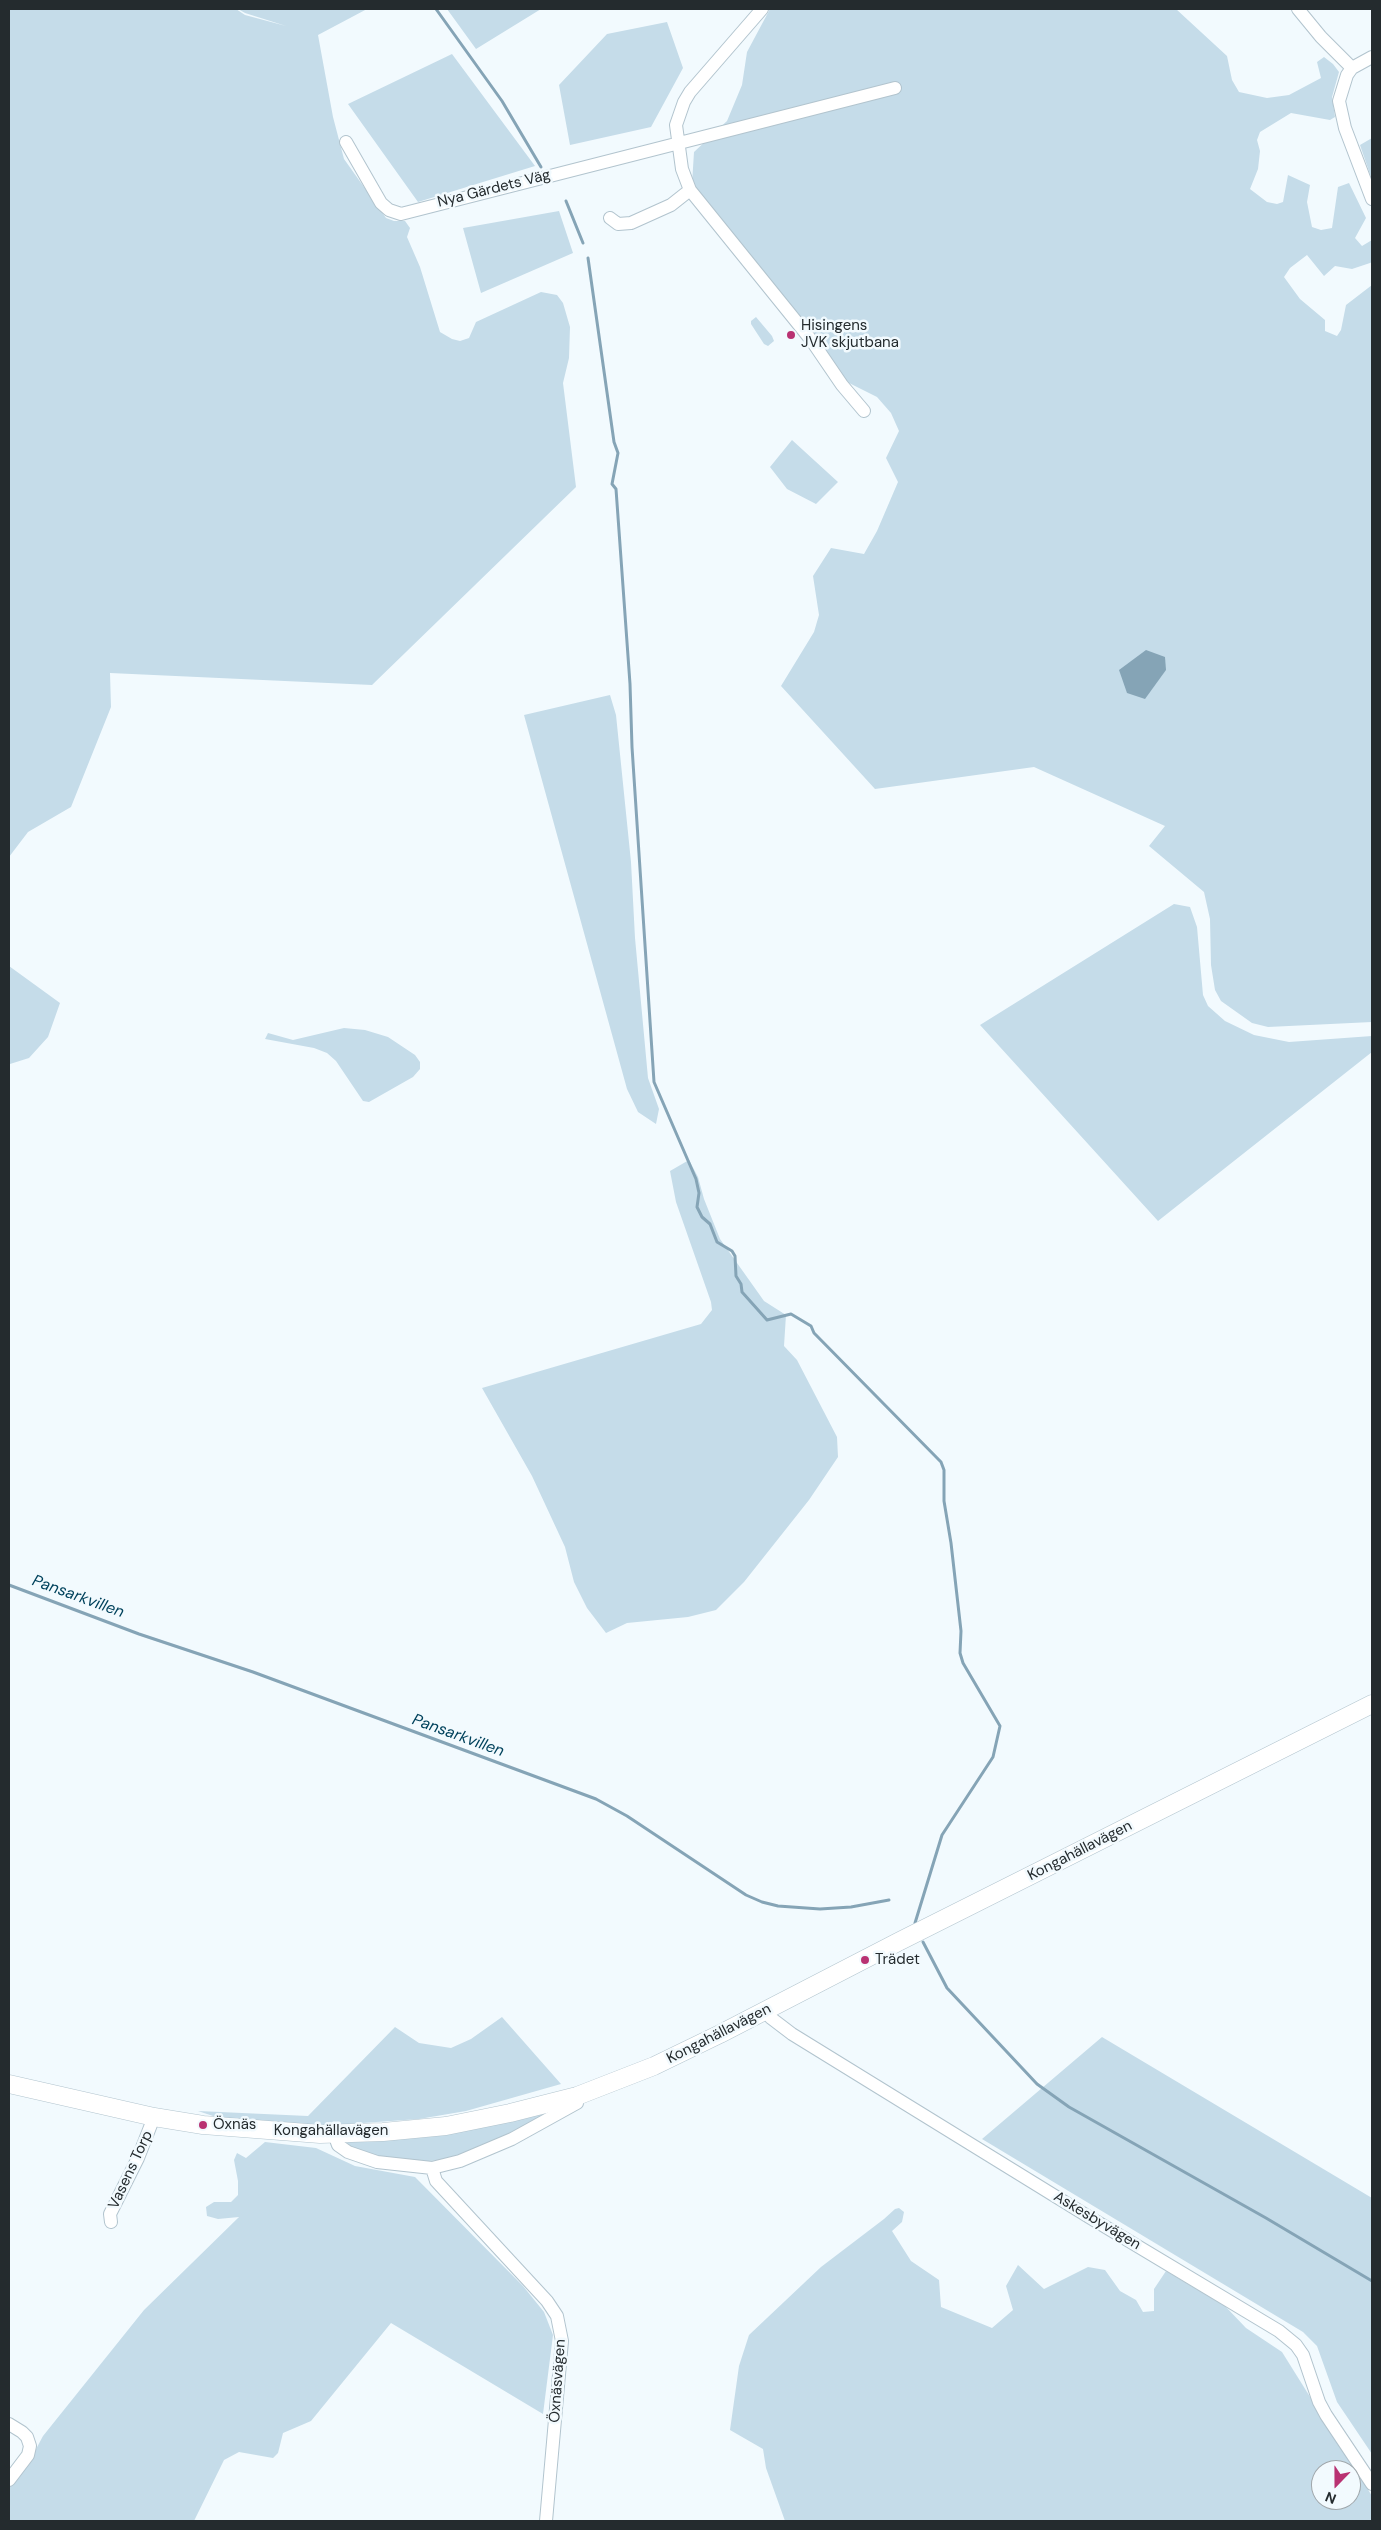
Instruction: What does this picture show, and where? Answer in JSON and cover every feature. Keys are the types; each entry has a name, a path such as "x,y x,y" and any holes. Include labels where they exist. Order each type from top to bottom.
{"street":[{"path":"762,9 690,92 678,113 676,132 682,169 690,190 812,341 842,385 864,411"},
{"path":"1298,9 1320,37 1352,68"},
{"path":"1372,57 1352,68 1343,87 1340,101 1341,114 1372,199"},
{"name":"Nya Gärdets Väg","path":"346,142 381,203 389,210 401,214 895,88"},
{"path":"610,218 618,224 631,223 665,208 690,190"},
{"name":"Kongahällavägen","path":"9,2084 154,2117 242,2130 334,2134 454,2125 519,2112 577,2096 654,2066 1372,1704"},
{"name":"Askesbyvägen","path":"765,2011 792,2034 1280,2331 1296,2345 1303,2355 1319,2402 1372,2484"},
{"path":"334,2134 338,2144 348,2152 377,2162 432,2168 460,2161 512,2139 577,2103 577,2096"},
{"name":"Vasens Torp","path":"111,2222 110,2214 138,2158 154,2117"},
{"name":"Öxnäsvägen","path":"432,2168 436,2181 547,2301 559,2322 562,2341 561,2372 546,2521"},
{"path":"9,2424 27,2437 30,2446 28,2455 9,2480"}],"shaded area":[{"path":"9,9 236,9 245,15 286,26 238,9 367,9 318,35 333,117 344,159 386,218 394,221 405,221 410,228 407,237 420,267 440,332 460,341 469,338 476,322 541,292 557,295 563,303 570,327 569,358 563,383 576,487 372,685 110,673 111,707 71,807 28,832 9,857"},
{"path":"447,9 541,9 476,49"},
{"path":"770,9 1176,9 1227,56 1232,80 1239,92 1267,98 1289,95 1321,78 1317,62 1324,57 1339,72 1332,97 1335,117 1330,120 1291,113 1260,132 1257,140 1260,151 1258,169 1250,189 1267,202 1277,204 1283,202 1288,175 1310,185 1307,202 1312,227 1321,230 1332,228 1338,187 1349,183 1366,218 1355,238 1362,246 1372,240 1372,262 1370,263 1352,269 1335,266 1324,276 1307,255 1290,268 1284,277 1300,299 1325,320 1325,331 1337,336 1341,330 1346,305 1372,285 1372,1022 1268,1027 1252,1023 1221,1001 1215,990 1211,965 1210,919 1204,892 1149,846 1165,826 1034,767 875,789 781,686 814,632 819,615 813,576 831,548 864,554 877,531 898,482 886,458 899,431 891,413 877,397 843,380 809,326 770,282 692,184 694,152 727,121 742,85 747,52"},
{"path":"667,22 683,68 651,127 570,145 559,85 607,34"},
{"path":"452,54 535,166 418,202 348,104"},
{"path":"1372,138 1372,180 1360,145"},
{"path":"559,211 573,253 481,293 463,228"},
{"path":"756,317 772,336 774,341 768,346 764,344 751,324 751,321"},
{"path":"792,440 838,482 816,504 787,489 770,467"},
{"path":"1146,650 1165,657 1166,670 1145,699 1127,693 1119,670"},
{"path":"610,695 616,715 631,862 635,938 648,1078 659,1109 656,1124 638,1112 627,1089 524,715"},
{"path":"1174,904 1190,907 1197,927 1203,995 1208,1006 1225,1021 1254,1035 1289,1042 1372,1036 1372,1052 1158,1221 980,1025"},
{"path":"9,966 60,1003 48,1037 29,1058 10,1064 9,1068"},
{"path":"344,1028 365,1030 388,1037 415,1055 420,1062 420,1069 413,1077 369,1102 363,1101 336,1061 327,1053 314,1048 265,1039 268,1033 293,1040"},
{"path":"689,1160 698,1177 704,1199 720,1239 764,1301 786,1315 784,1346 797,1360 837,1437 838,1457 809,1500 744,1582 716,1610 688,1617 627,1623 606,1633 587,1608 574,1582 565,1547 532,1476 482,1388 701,1324 712,1310 711,1302 676,1202 670,1171"},
{"path":"502,2017 561,2084 466,2111 419,2119 320,2126 216,2117 198,2111 308,2116 395,2027 419,2043 451,2048 471,2039"},
{"path":"1102,2037 1372,2198 1372,2454 1337,2402 1317,2346 1303,2332 982,2139"},
{"path":"552,2109 510,2136 445,2160 397,2163 349,2148 347,2141"},
{"path":"265,2142 316,2148 355,2166 415,2177 523,2286 544,2312 553,2335 543,2414 391,2323 311,2421 283,2433 278,2453 273,2458 239,2452 224,2460 194,2521 9,2521 9,2488 35,2451 43,2436 144,2310 239,2217 218,2219 207,2216 206,2207 214,2202 231,2202 238,2195 238,2181 234,2160 237,2153 246,2158"},
{"path":"899,2208 904,2212 902,2222 892,2231 911,2261 939,2280 941,2307 992,2328 1013,2310 1006,2286 1018,2265 1044,2289 1088,2267 1105,2270 1120,2291 1136,2300 1143,2312 1154,2311 1154,2289 1166,2271 1225,2306 1246,2328 1282,2352 1350,2460 1311,2460 1311,2510 1361,2510 1361,2478 1372,2496 1372,2521 785,2521 766,2468 763,2449 730,2430 739,2366 749,2335 821,2267 895,2209"}],"waterway":[{"path":"436,9 502,101 541,167"},
{"path":"566,201 583,243"},
{"path":"588,258 614,442 618,453 612,484 616,489 630,684 632,747 654,1082 696,1179 699,1193 697,1207 702,1217 710,1224 717,1242 732,1251 735,1256 736,1276 741,1284 742,1292 767,1320 791,1314 811,1326 814,1333 941,1462 944,1470 944,1501 961,1631 960,1653 963,1663 1000,1726 993,1757 942,1835 915,1923"},
{"name":"Pansarkvillen","path":"9,1585 139,1634 253,1672 596,1799 627,1816 746,1895 762,1902 778,1906 820,1909 851,1907 889,1900"},
{"path":"923,1942 947,1988 1037,2084 1069,2107 1266,2218 1372,2281"}],"place":[{"name":"Hisingens JVK skjutbana","path":"791,335"},
{"name":"Trädet","path":"865,1960"},
{"name":"Öxnäs","path":"203,2125"}]}
